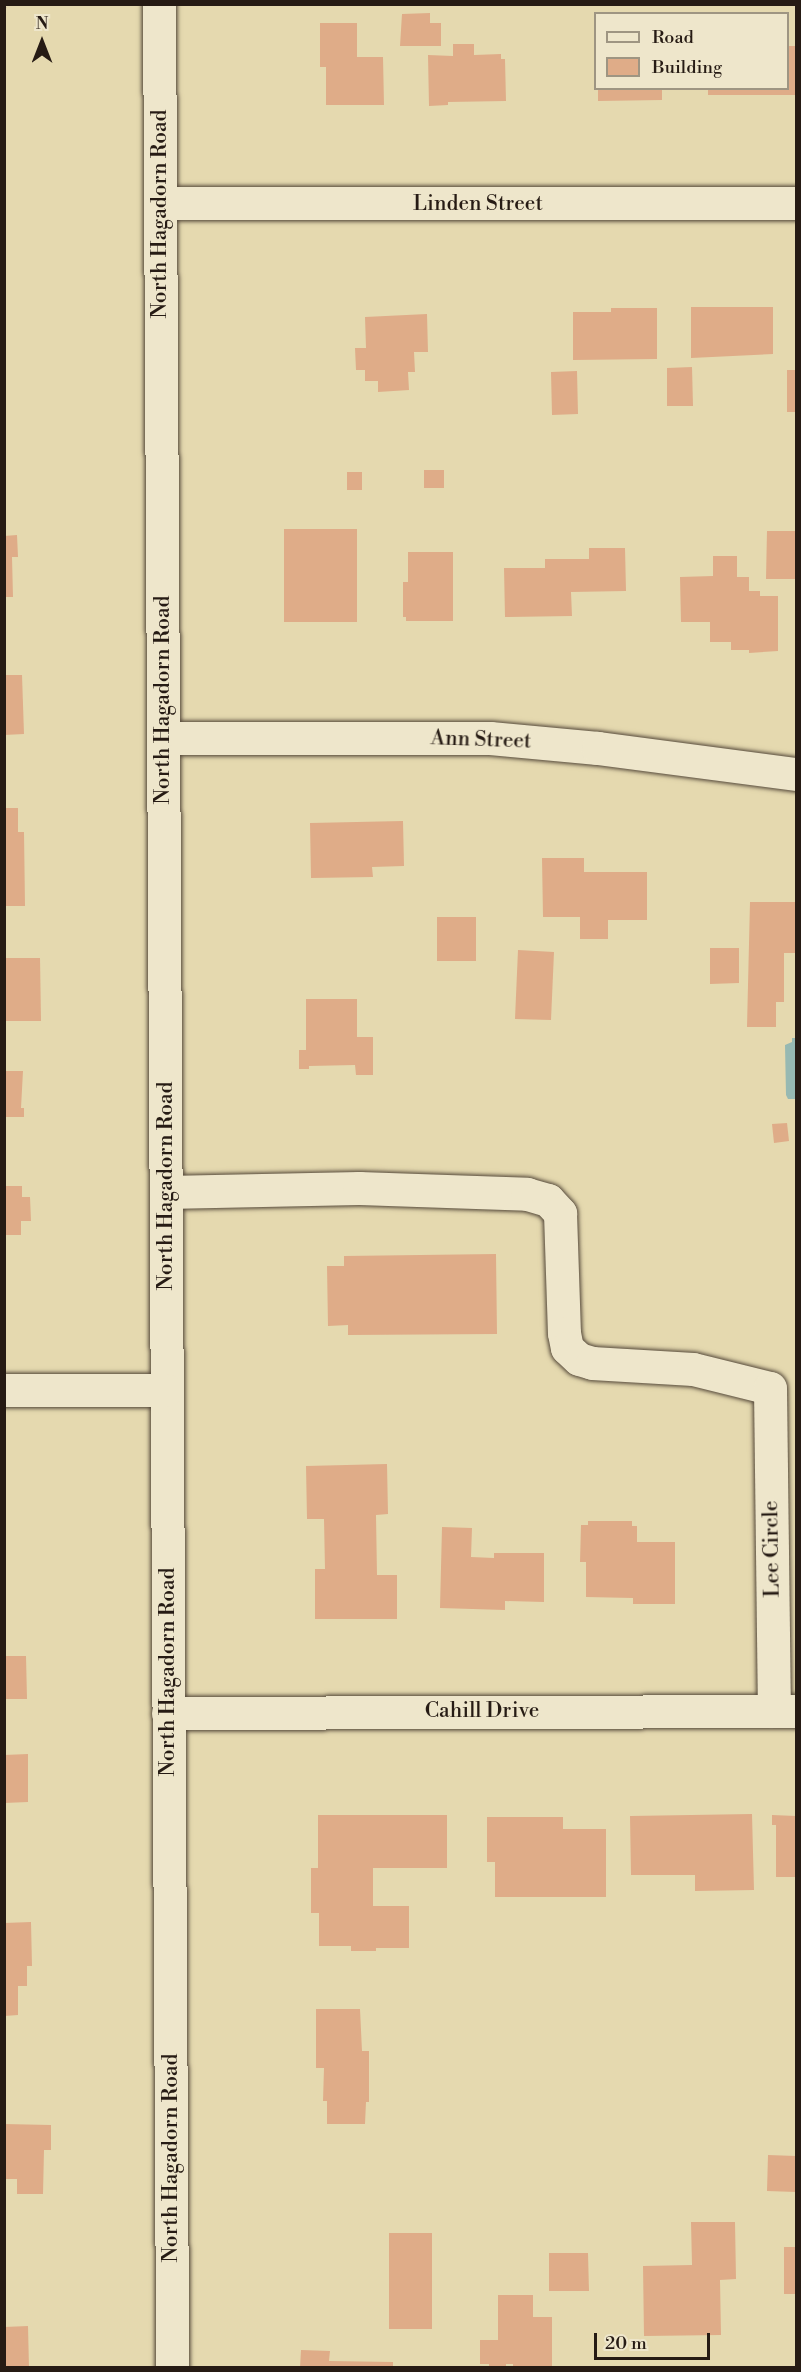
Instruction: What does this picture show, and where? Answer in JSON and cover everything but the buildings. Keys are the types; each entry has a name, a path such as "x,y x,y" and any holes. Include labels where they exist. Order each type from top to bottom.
{"street":[{"name":"North Hagadorn Road","path":"159,4 172,2367"},
{"name":"Linden Street","path":"160,202 796,203"},
{"name":"Ann Street","path":"164,738 490,738 598,748 796,774"},
{"name":"Lee Circle","path":"166,1192 358,1188 527,1194 548,1200 560,1214 565,1341 567,1348 579,1359 592,1363 693,1369 770,1388 785,1711"},
{"path":"4,1390 166,1390"},
{"name":"Cahill Drive","path":"168,1713 785,1711"}],"water":[{"path":"792,1038 796,1038 796,1099 788,1099 785,1045 792,1042"}]}
